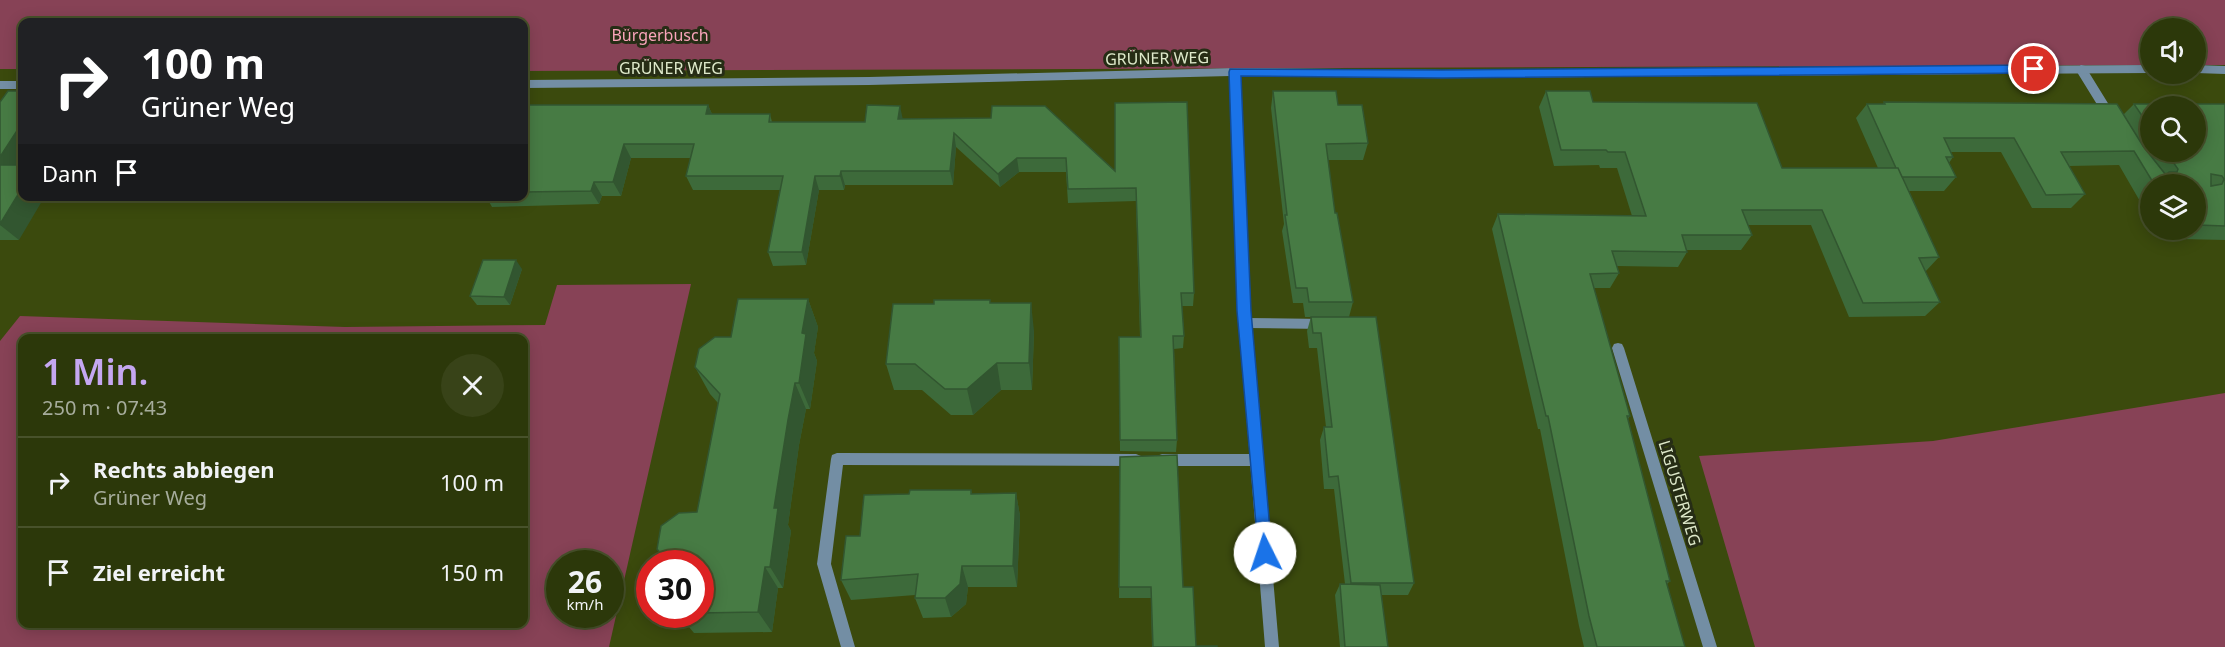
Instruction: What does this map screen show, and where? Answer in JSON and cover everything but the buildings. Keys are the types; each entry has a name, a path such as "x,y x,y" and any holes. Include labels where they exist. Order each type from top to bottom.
{"street":[{"path":"2081,69 2116,127"},
{"name":"GRÜNER WEG","path":"528,84 869,81 1235,72 1454,74 2140,69"},
{"path":"2206,69 2225,70"},
{"path":"1235,72 1246,323 1272,647"},
{"path":"0,85 18,85"},
{"path":"1246,323 1336,324"},
{"name":"LIGUSTERWEG","path":"1618,348 1710,647"},
{"path":"848,647 824,564 837,459 1258,460"}],"green space":[{"name":"Bürgerbusch","path":"0,0 2225,0 2225,65 2206,65 2206,18 2140,18 2140,65 528,71 528,18 18,18 18,69 0,69"},
{"path":"691,284 624,581 624,550 546,550 546,628 613,628 609,647 0,647 0,341 20,316 345,327 545,325 557,285"},
{"path":"2225,393 2225,647 1755,647 1699,456 1933,441"}],"route":[{"path":"1265,553 1244,311 1235,72 1442,74 2034,69"}]}
